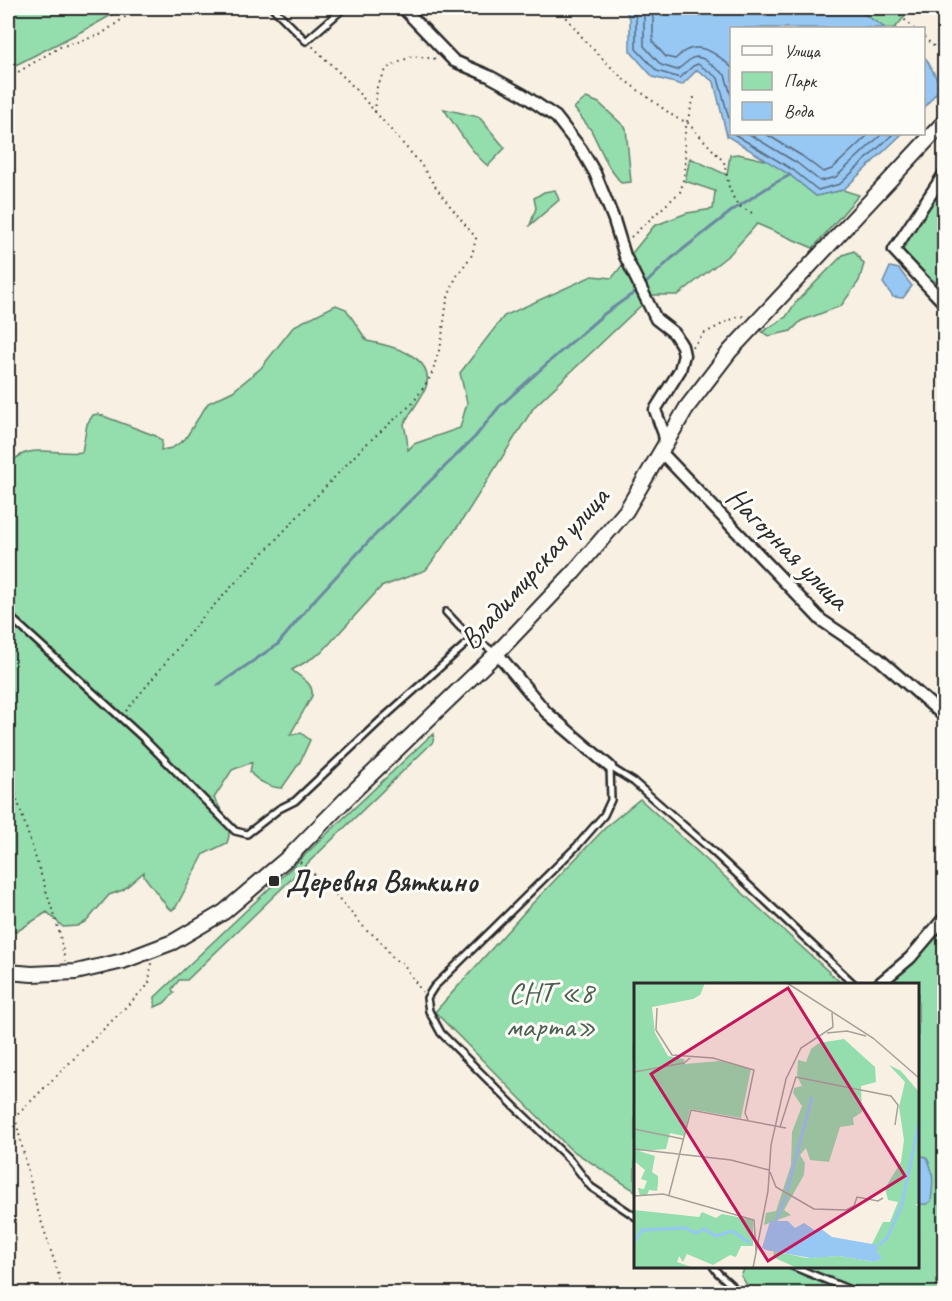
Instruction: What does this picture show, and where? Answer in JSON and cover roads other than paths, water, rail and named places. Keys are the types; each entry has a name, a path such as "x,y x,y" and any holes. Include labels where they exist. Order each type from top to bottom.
{"street":[{"path":"405,10 454,61 506,85 555,117 581,149 595,173 614,220 625,256 656,319 674,333 682,346 684,356 680,370 655,410 664,434 663,448"},
{"name":"Владимирская улица","path":"8,972 32,974 76,972 123,961 173,942 224,912 291,855 496,654 573,573 626,511 687,406 730,351 945,122"},
{"path":"945,174 894,250 945,303"},
{"name":"Нагорная улица","path":"663,448 821,620 879,659 945,716"},
{"path":"496,654 546,712 610,767"},
{"path":"880,983 910,958 945,918"}],"lane":[{"path":"273,8 306,41 344,8"},
{"path":"368,8 405,10"},
{"path":"446,612 461,628 496,654"},
{"path":"8,615 142,737 235,831 247,834 279,809 295,801 474,637"},
{"path":"610,767 634,782 707,846 853,983"},
{"path":"610,767 611,800 604,815 577,846 434,987 427,998 429,1011 441,1033 571,1161 591,1187 634,1216"},
{"path":"714,1268 741,1293"},
{"path":"797,1268 860,1293"}],"water":[{"path":"624,8 855,8 884,27 730,27 730,135 901,135 843,190 816,196 790,175 727,136 714,82 697,70 682,85 653,77 630,51 630,19"},
{"path":"925,58 927,60 941,87 925,107"},
{"path":"890,267 899,269 912,286 903,298 893,297 883,283"},
{"path":"919,1155 926,1157 932,1173 931,1201 927,1204 919,1204"}],"waterway":[{"path":"218,685 278,644 317,597 370,540 475,437 499,407 551,360 733,210 790,175"}],"place":[{"name":"Деревня Вяткино","path":"274,881"}],"park label":[{"name":"СНТ «8 марта»","path":"551,1009"}]}
